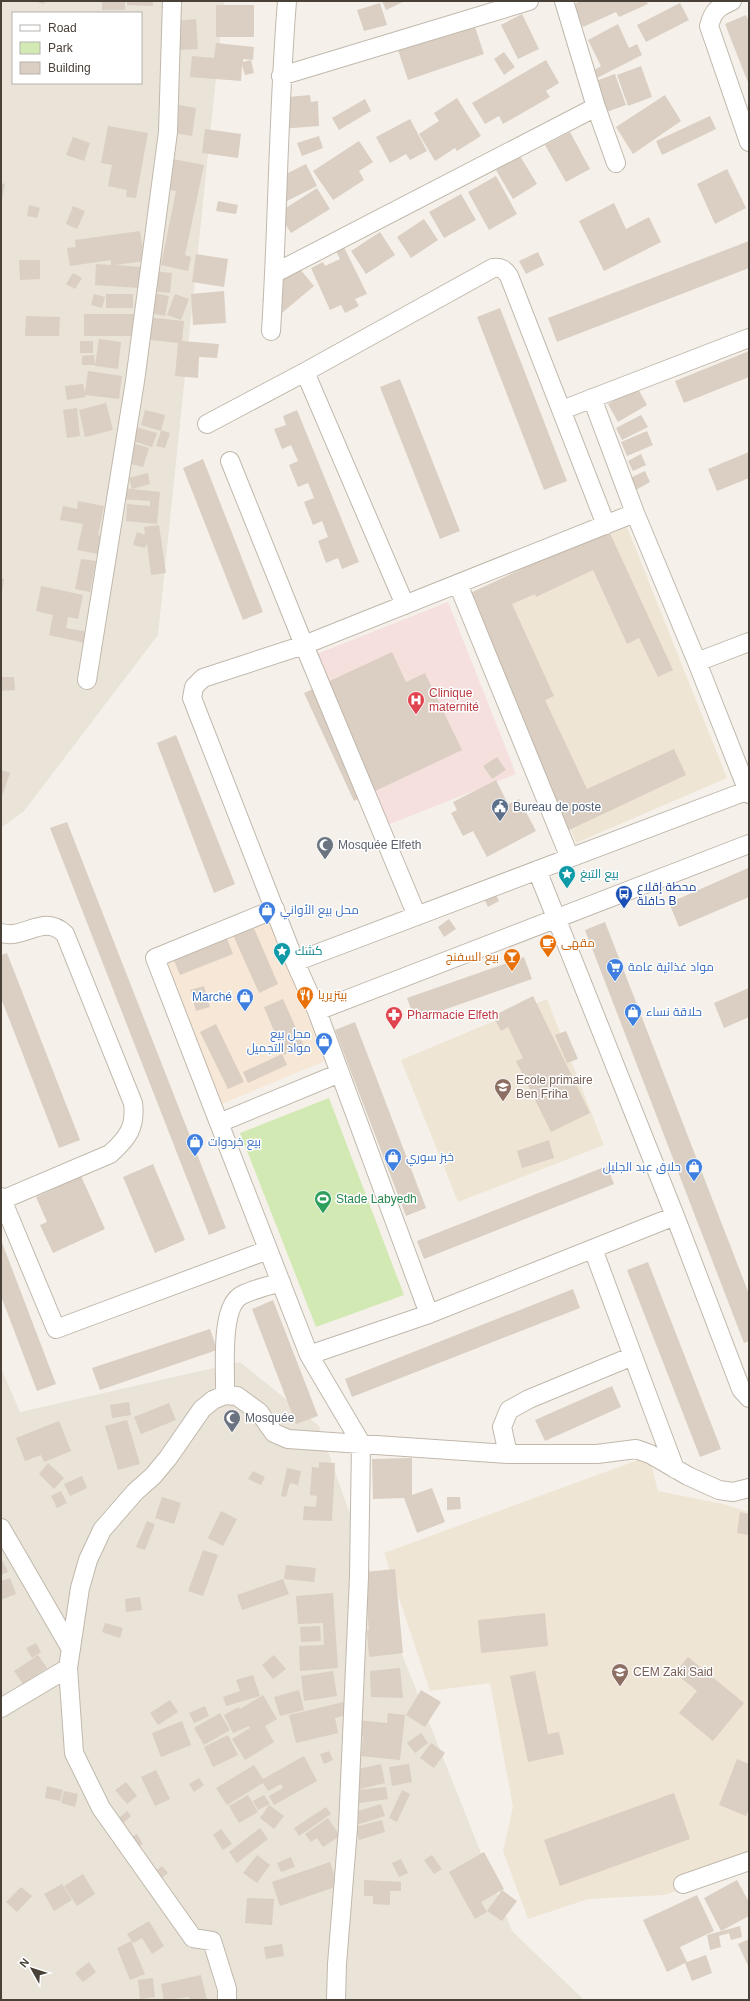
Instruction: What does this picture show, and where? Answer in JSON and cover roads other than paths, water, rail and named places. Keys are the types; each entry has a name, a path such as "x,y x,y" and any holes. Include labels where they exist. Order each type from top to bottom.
{"street":[{"path":"87,680 134,381 168,132 172,1"},
{"path":"271,331 275,273 281,76 287,1"},
{"path":"281,76 529,1"},
{"path":"564,1 596,107 616,163"},
{"path":"732,1 722,5 713,13 709,26 749,142"},
{"path":"275,273 596,107"},
{"path":"206,424 305,372 493,268 499,267 505,270 509,276 606,525"},
{"path":"562,410 749,338"},
{"path":"305,372 405,605"},
{"path":"295,962 749,791 635,513 592,398"},
{"path":"230,461 304,645 417,916"},
{"path":"429,1314 317,1011 295,962 192,698 194,687 203,678 304,645 635,513"},
{"path":"458,584 570,858"},
{"path":"697,662 749,642"},
{"path":"317,1011 749,844"},
{"path":"537,870 675,1216 741,1389 749,1398"},
{"path":"275,909 155,958 309,1355 362,1443 359,1577 348,1828 337,1964 336,2000"},
{"path":"1,933 15,934 47,925 54,925 65,934 133,1103 135,1116 131,1130 122,1143 110,1154 2,1199 56,1329 268,1250"},
{"path":"219,1123 340,1073"},
{"path":"309,1355 429,1314 675,1216"},
{"path":"593,1249 675,1469"},
{"path":"225,1395 227,1321 232,1306 241,1295 281,1282"},
{"path":"508,1454 502,1427 509,1410 529,1399 633,1356"},
{"path":"227,2000 226,1989 212,1941 193,1938 101,1808 74,1753 68,1668 80,1588 88,1560 102,1530 119,1509 153,1476 168,1458 202,1409 213,1400 225,1395 237,1396 259,1412 274,1433 280,1437 508,1454 596,1454 636,1449 661,1460 675,1469 719,1490 733,1492 749,1488"},
{"path":"1,1528 71,1649"},
{"path":"1,1708 68,1668"},
{"path":"683,1884 749,1862"}],"place":[{"name":"Clinique maternité","path":"416,715"},
{"name":"Bureau de poste","path":"500,822"},
{"name":"Mosquée Elfeth","path":"325,860"},
{"name":"بيع التبغ","path":"567,889"},
{"name":"محطة إقلاع حافلة B","path":"624,909"},
{"name":"محل بيع الأواني","path":"267,925"},
{"name":"مقهى","path":"548,958"},
{"name":"كشك","path":"282,966"},
{"name":"بيع السفنج","path":"512,972"},
{"name":"مواد غذائية عامة","path":"615,982"},
{"name":"بيتزيريا","path":"305,1010"},
{"name":"Marché","path":"245,1012"},
{"name":"حلاقة نساء","path":"633,1027"},
{"name":"Pharmacie Elfeth","path":"394,1030"},
{"name":"محل بيع مواد التجميل","path":"324,1056"},
{"name":"Ecole primaire Ben Friha","path":"503,1102"},
{"name":"بيع خردوات","path":"195,1157"},
{"name":"خبز سوري","path":"393,1172"},
{"name":"حلاق عبد الجليل","path":"694,1182"},
{"name":"Stade Labyedh","path":"323,1214"},
{"name":"Mosquée","path":"232,1433"},
{"name":"CEM Zaki Said","path":"620,1687"}]}
